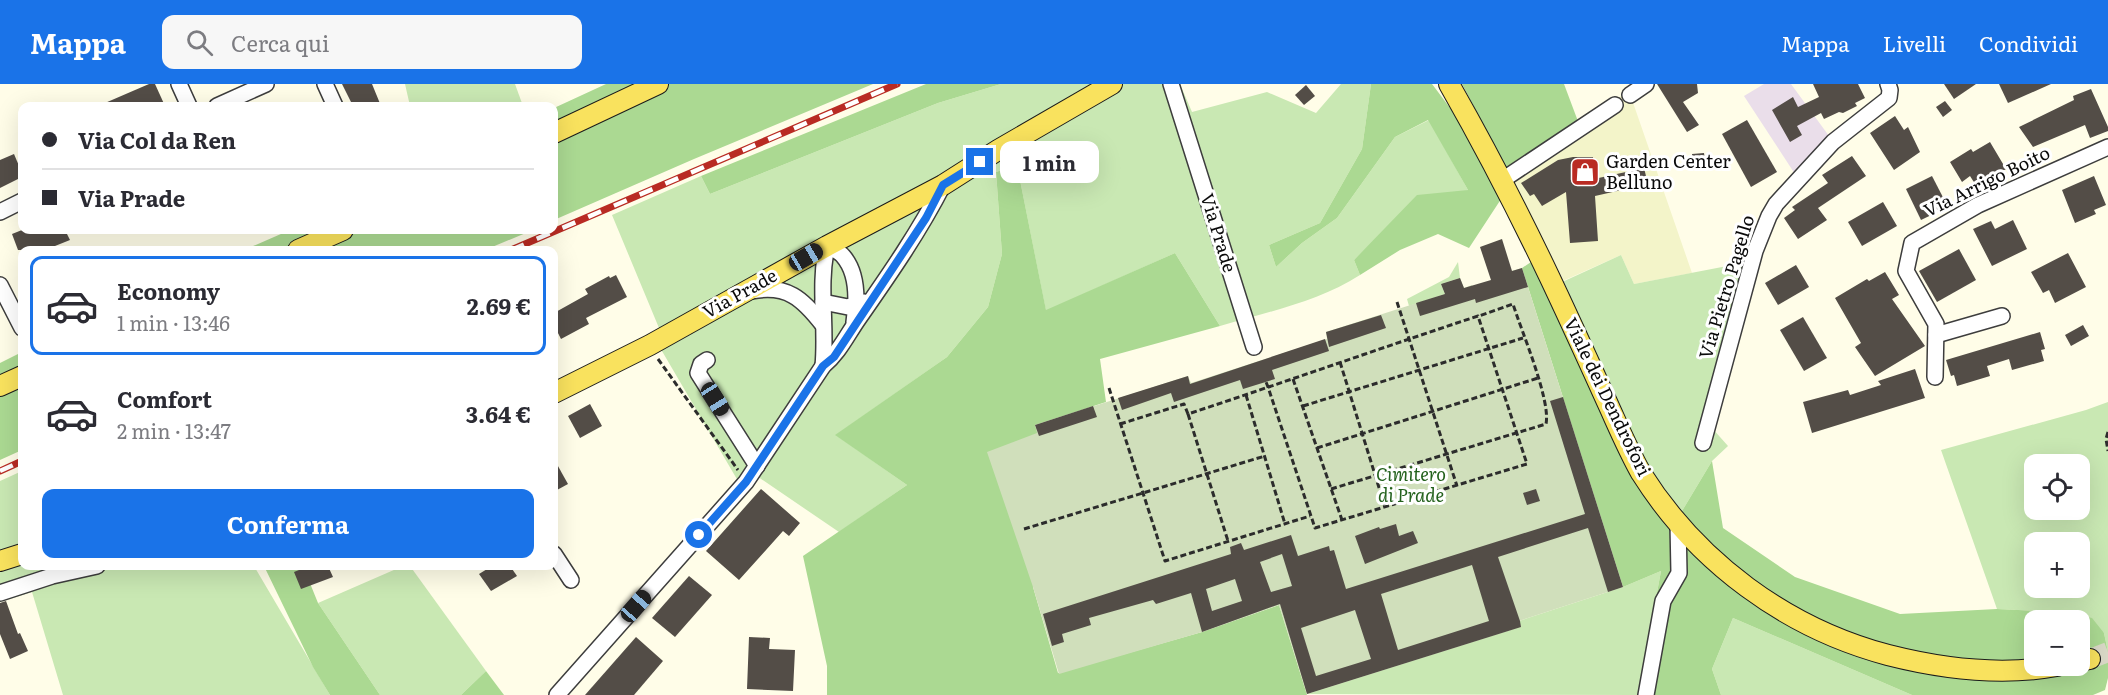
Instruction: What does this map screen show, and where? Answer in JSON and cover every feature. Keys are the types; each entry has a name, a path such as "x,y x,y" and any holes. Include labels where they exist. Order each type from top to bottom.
{"main road":[{"path":"558,131 658,84"},
{"name":"Via Prade","path":"558,391 650,345 826,246 943,185 998,150 1112,84"},
{"name":"Viale dei Dendrofori","path":"1449,84 1549,276 1641,472 1678,523 1705,552 1748,589 1775,607 1840,639 1872,651 1955,668 2024,670"},
{"path":"307,246 334,234"},
{"path":"0,386 18,377"},
{"path":"0,561 18,555"}],"street":[{"path":"179,84 187,102"},
{"path":"226,102 266,84"},
{"path":"325,84 333,102"},
{"name":"Via Prade","path":"1171,84 1254,347"},
{"path":"1630,95 1646,84"},
{"name":"Via Pietro Pagello","path":"1703,443 1755,250 1769,216 1776,204 1838,137 1887,101 1890,95 1888,84"},
{"path":"1501,181 1615,105"},
{"name":"Via Arrigo Boito","path":"1935,377 1934,318 1906,271 1911,246 1915,240 1978,205 2108,147"},
{"path":"557,695 746,482 823,366 834,357 926,218 943,185"},
{"path":"0,212 18,203"},
{"path":"823,366 825,336 822,278 826,246 838,252 847,262 853,279 856,305 853,327"},
{"path":"0,285 18,320"},
{"path":"746,292 765,288 792,294 810,307 823,325"},
{"path":"823,302 848,307 873,298"},
{"path":"1936,335 2002,316"},
{"path":"707,360 701,364 698,373 757,466"},
{"path":"1646,695 1663,600 1679,573 1678,523"},
{"path":"558,560 571,580"},
{"path":"0,592 79,570"}],"path":[{"path":"1397,302 1457,486"},
{"path":"1188,414 1513,304 1538,378 1548,416 1546,424 1331,489"},
{"path":"1266,382 1315,528 1457,486 1527,464 1478,316"},
{"path":"1303,406 1523,338"},
{"path":"655,354 746,482"},
{"path":"1340,362 1385,507"},
{"path":"1317,448 1538,378"},
{"path":"1293,379 1342,520"},
{"path":"1109,388 1165,561 1311,516"},
{"path":"1246,395 1286,524"},
{"path":"1120,424 1184,404 1228,542"},
{"path":"2108,432 2106,439 2108,452"},
{"path":"1024,528 1264,456"}],"shaded area":[{"path":"1764,84 1791,84 1829,136 1795,174 1744,96"}],"green space":[{"path":"405,84 515,84 522,102 409,102"},
{"path":"606,84 873,84 558,218 558,106"},
{"path":"926,84 1001,84 938,103 710,194 701,176"},
{"path":"1001,84 1180,84 1192,112 1267,92 1316,113 1341,84 1371,84 1362,149 1320,223 1269,245 1276,267 1302,243 1337,218 1395,137 1429,120 1468,190 1381,234 1354,260 1360,275 1344,284 1310,299 1220,326 1175,253 1046,311 1017,165 996,172 1002,254 988,307 947,357 836,435 907,485 839,532 745,468 738,481 652,334 659,328 612,215 701,176 710,194 938,103"},
{"path":"1371,84 1432,84 1500,174 1507,190 1469,248 1438,234 1400,250 1360,275 1354,260 1417,195 1468,190 1428,120 1395,137 1337,218 1302,243 1276,267 1269,245 1320,223 1362,149"},
{"path":"1462,84 1564,84 1579,124 1509,173"},
{"path":"1629,91 1692,273 1634,284 1621,255 1547,288 1500,174"},
{"path":"1017,165 1046,310 1175,253 1220,326 1100,359 1106,402 1035,425 1038,433 1033,587 1058,673 1202,632 1279,605 1307,695 827,695 827,666 803,556 907,485 835,435 947,357 988,307 1002,254 996,172"},
{"path":"281,234 523,234 495,246 253,246"},
{"path":"1621,255 1634,284 1748,262 1704,419 1728,446 1712,461 1670,531 1599,405 1547,289"},
{"path":"1534,260 1599,405 1670,531 1712,461 1723,528 1795,577 1900,614 1997,609 2024,610 2024,676 2090,676 2090,618 2092,618 2104,633 2108,652 2108,678 2105,690 2093,695 1912,695 1733,618 1712,669 1721,695 1638,695 1661,571 1623,587 1522,268"},
{"path":"1458,262 1460,278 1441,284 1445,294 1409,306 1407,299 1449,277"},
{"name":"Cimitero di Prade","path":"1522,268 1623,587 1519,621 1521,627 1307,694 1279,605 1202,632 1059,674 1033,587 987,452 1037,433 1035,425 1188,376 1191,383 1327,339 1326,332 1445,294 1441,284 1460,278 1464,288 1472,285 1475,292 1508,272"},
{"path":"18,354 18,452 0,460 0,363"},
{"path":"2108,402 2108,652 2104,633 2090,625 2090,610 1997,609 1941,450"},
{"path":"18,473 18,570 256,570 330,695 63,695 32,592 0,602 0,481"},
{"path":"266,570 305,570 318,603 380,695 330,695 313,667"},
{"path":"394,570 413,570 486,671 461,695 380,695 318,603"},
{"path":"1661,571 1638,695 1307,694 1520,627 1519,621 1623,587"},
{"path":"1733,618 1912,695 1721,695 1712,669"},
{"path":"486,671 504,695 461,695"}],"building":[{"path":"149,84 155,84 163,102 107,102"},
{"path":"342,84 372,84 379,102 351,102"},
{"path":"1657,84 1697,84 1698,93 1683,102 1699,125 1687,132"},
{"path":"1813,84 1858,84 1865,98 1855,103 1857,106 1843,113 1839,112 1824,119 1821,113 1797,126 1802,135 1790,142 1772,110 1793,97 1798,107 1819,97"},
{"path":"1944,84 1976,84 1954,99"},
{"path":"1999,84 2051,84 2008,103"},
{"path":"1306,85 1315,96 1304,105 1295,95"},
{"path":"2091,89 2108,131 2090,138 2085,125 2033,147 2019,127 2074,100 2073,96"},
{"path":"1945,101 1952,110 1943,117 1936,107"},
{"path":"1895,116 1904,130 1908,127 1920,152 1894,170 1870,133"},
{"path":"1747,120 1777,172 1751,187 1722,134"},
{"path":"1990,142 2006,169 1977,187 1970,176 1962,182 1950,162 1971,149 1973,152"},
{"path":"1704,153 1706,167 1693,169 1692,154"},
{"path":"14,154 18,164 18,179 0,188 0,160"},
{"path":"1852,156 1866,176 1818,208 1827,220 1798,239 1784,218 1795,210 1792,207 1828,183 1822,175"},
{"path":"1593,157 1594,179 1644,168 1648,184 1595,196 1598,241 1570,243 1566,192 1542,206 1534,194 1530,196 1521,183 1558,160"},
{"path":"1932,176 1948,207 1921,220 1906,189"},
{"path":"2094,176 2106,205 2094,210 2096,214 2075,223 2062,190"},
{"path":"1883,202 1897,226 1862,246 1848,222"},
{"path":"2013,220 2027,249 1992,266 1973,229 1991,221 1995,229"},
{"path":"18,232 18,234 67,234 70,240 55,246 18,246 18,250 12,234"},
{"path":"1502,239 1512,271 1522,268 1528,287 1476,303 1475,299 1420,316 1416,303 1445,294 1441,284 1460,278 1464,288 1491,280 1480,247"},
{"path":"1959,249 1976,280 1937,302 1919,271"},
{"path":"2068,253 2086,287 2055,303 2049,290 2043,293 2031,272"},
{"path":"1796,265 1809,287 1778,305 1765,283"},
{"path":"1885,272 1899,295 1892,299 1925,346 1875,376 1855,347 1861,343 1835,298 1867,279 1869,281"},
{"path":"616,275 627,297 586,318 589,324 561,339 558,333 558,311 588,294 585,289 609,276 610,278"},
{"path":"1381,315 1386,328 1329,347 1326,332"},
{"path":"1803,317 1827,358 1804,371 1780,330"},
{"path":"2083,325 2089,336 2071,346 2065,335"},
{"path":"2040,332 2045,349 2041,350 2044,361 2012,370 2009,359 1987,366 1990,376 1957,386 1954,375 1951,376 1946,360"},
{"path":"1325,339 1329,351 1272,370 1275,379 1243,389 1240,380 1174,402 1171,393 1122,410 1118,398 1188,376 1190,384"},
{"path":"1915,369 1925,398 1812,433 1803,402 1848,390 1850,395 1881,385 1878,381"},
{"path":"1563,397 1623,587 1608,592 1588,528 1498,557 1521,627 1307,694 1280,604 1202,632 1191,593 1156,604 1153,600 1089,618 1091,625 1062,634 1064,642 1052,646 1043,614 1231,554 1230,547 1241,543 1244,550 1291,535 1298,556 1329,546 1330,551 1334,550 1346,589 1585,514 1550,401","holes":["1282,554 1292,586 1271,592 1260,562","1472,565 1489,621 1398,650 1381,594","1235,579 1242,601 1212,611 1206,589","1355,610 1371,659 1316,676 1301,628"]},
{"path":"590,404 602,426 580,438 568,416"},
{"path":"1093,406 1097,417 1039,436 1035,425"},
{"path":"558,466 568,484 558,489"},
{"path":"761,489 800,523 789,536 783,531 739,580 706,551"},
{"path":"1536,489 1540,501 1527,505 1523,493"},
{"path":"1396,524 1399,536 1413,531 1418,543 1365,564 1355,536 1379,527 1380,529"},
{"path":"330,570 333,577 301,589 294,572"},
{"path":"486,570 513,570 517,576 491,591 479,574"},
{"path":"689,576 712,595 675,637 652,618"},
{"path":"6,601 18,634 20,633 28,651 10,659 0,634 0,603"},
{"path":"636,637 663,661 634,695 585,695"},
{"path":"749,637 770,638 769,649 795,650 793,691 747,689"}],"tunnel":[{"path":"2090,659 2108,652"}],"railway":[{"path":"558,230 897,84"},
{"path":"520,246 548,234"},
{"path":"0,471 18,463"}],"place":[{"name":"Garden Center Belluno","path":"1585,172"}],"route":[{"path":"699,535 746,482 823,366 834,357 926,218 943,185 980,162"}]}
